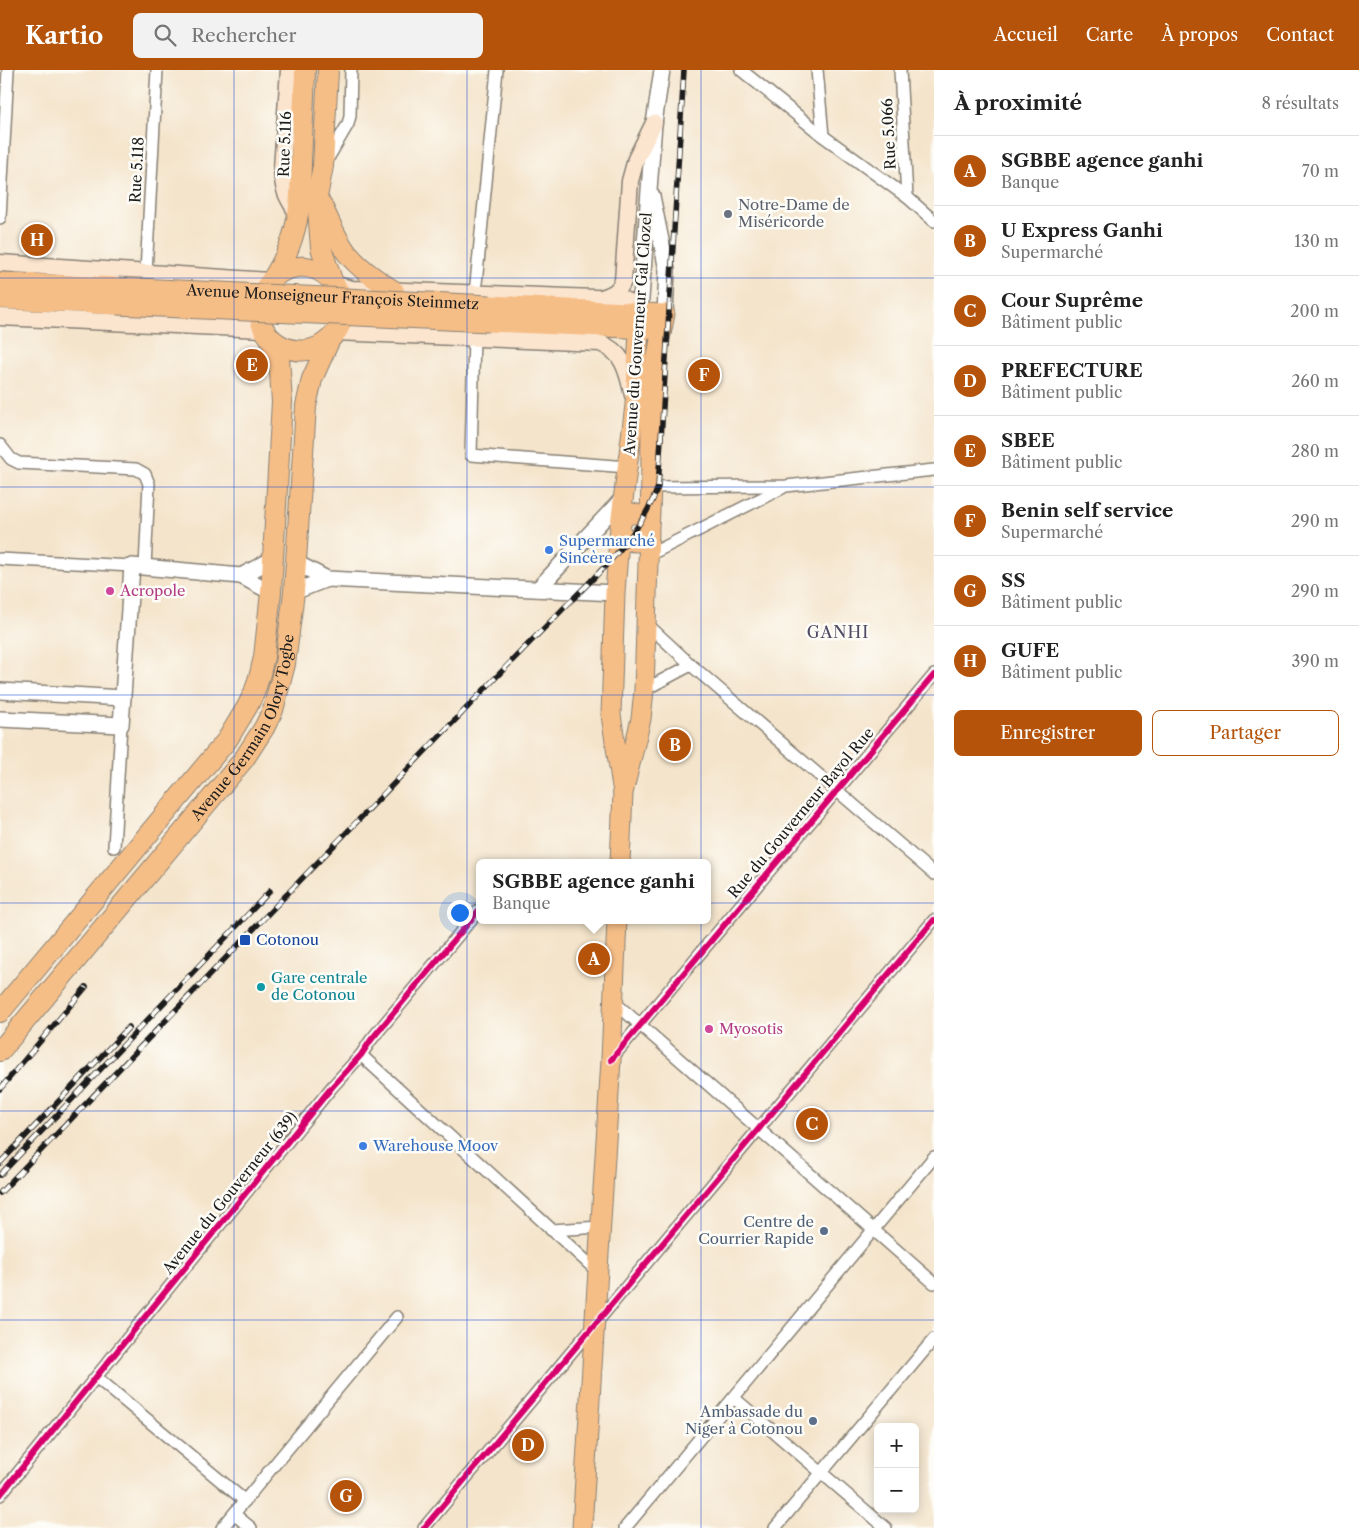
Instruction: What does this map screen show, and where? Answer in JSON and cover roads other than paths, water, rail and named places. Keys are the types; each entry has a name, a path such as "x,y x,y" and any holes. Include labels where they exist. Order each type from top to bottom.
{"highway":[{"path":"305,70 298,214 288,248 259,301 259,318 267,333 286,348 299,351 312,349 325,343 333,336 342,319 342,299 321,248 317,196 323,166 328,70"},
{"path":"317,196 338,239 348,253 368,273 394,291"},
{"path":"272,278 288,268 304,267 320,271 334,283"},
{"name":"Avenue Germain Olory Togbe","path":"0,1012 227,740 254,692 264,657 271,592 282,397 279,358 267,333"},
{"name":"Avenue Germain Olory Togbe","path":"0,1050 244,758 264,728 273,710 282,681 294,592 306,406 312,378 333,336"}],"main road":[{"name":"Rue 5.116","path":"289,70 282,182 286,196 298,214"},
{"path":"601,298 616,293 623,281 630,182 636,159 654,123"},
{"name":"Avenue Monseigneur François Steinmetz","path":"0,263 272,278"},
{"name":"Avenue Monseigneur François Steinmetz","path":"0,282 118,296"},
{"name":"Avenue Monseigneur François Steinmetz","path":"334,283 352,289 394,291 614,328 639,320"},
{"name":"Avenue Monseigneur François Steinmetz","path":"0,299 118,296 485,307 664,322"},
{"name":"Avenue Monseigneur François Steinmetz","path":"485,307 601,298 621,299 633,304 639,320"},
{"path":"0,317 267,333"},
{"name":"Avenue du Gouverneur Gal Clozel","path":"620,859 623,793 611,716 615,593 620,527 635,405 639,320"},
{"name":"Avenue du Gouverneur Gal Clozel","path":"623,793 642,719 652,487 652,399 664,322"},
{"path":"614,328 632,341 637,362"},
{"path":"333,336 474,337 600,343 616,352 626,369 635,405"},
{"path":"620,527 627,515 635,513 645,517 649,528"},
{"path":"582,1528 601,1227 617,924"}],"street":[{"path":"0,218 8,70"},
{"name":"Rue 5.118","path":"146,272 157,70"},
{"path":"323,166 348,124 352,70"},
{"path":"485,307 497,70"},
{"name":"Avenue du Gouverneur Gal Clozel","path":"639,320 654,123 662,70"},
{"path":"741,70 823,136 907,197 934,221"},
{"path":"817,70 823,136"},
{"name":"Rue 5.066","path":"900,70 907,197"},
{"name":"Avenue du Gouverneur Gal Clozel","path":"650,172 652,196 668,270 664,322"},
{"path":"474,337 471,455 628,467"},
{"path":"0,445 11,459 19,463 136,469 145,474 150,484 123,698 114,847"},
{"path":"652,487 786,486 934,470"},
{"path":"649,555 786,486"},
{"path":"538,589 624,497"},
{"path":"0,559 139,566 241,576 271,592"},
{"path":"241,576 273,559"},
{"path":"295,562 328,579"},
{"path":"294,592 328,579 615,593"},
{"path":"647,624 691,665 934,874"},
{"path":"644,690 691,665"},
{"name":"Rue du Gouverneur Bayol Rue","path":"610,1060 934,675"},
{"path":"0,691 123,698"},
{"path":"0,719 121,726"},
{"name":"Avenue du Gouverneur (639)","path":"0,1495 332,1087 361,1055 370,1040 476,914"},
{"path":"424,1528 934,920"},
{"path":"613,1001 934,1283"},
{"path":"361,1055 598,1272"},
{"path":"625,1528 934,1157"},
{"path":"551,1230 601,1227"},
{"path":"222,1528 397,1317"},
{"path":"775,1528 934,1339"},
{"path":"96,1376 245,1501"},
{"path":"734,1398 886,1528"},
{"path":"234,1514 251,1528"}],"railway":[{"path":"0,1193 498,675 603,569 629,539 640,522 658,487 684,70"},
{"path":"0,1175 270,891"},
{"path":"0,1089 86,987"},
{"path":"0,1163 129,1027"}],"place":[{"name":"Notre-Dame de Miséricorde","path":"728,214"},
{"name":"GUFE","path":"37,240"},
{"name":"SBEE","path":"252,365"},
{"name":"Benin self service","path":"704,375"},
{"name":"Supermarché Sincère","path":"549,550"},
{"name":"Acropole","path":"110,591"},
{"name":"U Express Ganhi","path":"675,745"},
{"name":"Cotonou","path":"245,940"},
{"name":"SGBBE agence ganhi","path":"594,959"},
{"name":"Gare centrale de Cotonou","path":"261,987"},
{"name":"Myosotis","path":"709,1029"},
{"name":"Cour Suprême","path":"812,1124"},
{"name":"Warehouse Moov","path":"363,1146"},
{"name":"Centre de Courrier Rapide","path":"824,1231"},
{"name":"Ambassade du Niger à Cotonou","path":"813,1421"},
{"name":"PREFECTURE","path":"528,1445"},
{"name":"SS","path":"346,1496"}],"district":[{"name":"GANHI","path":"838,632"}]}
